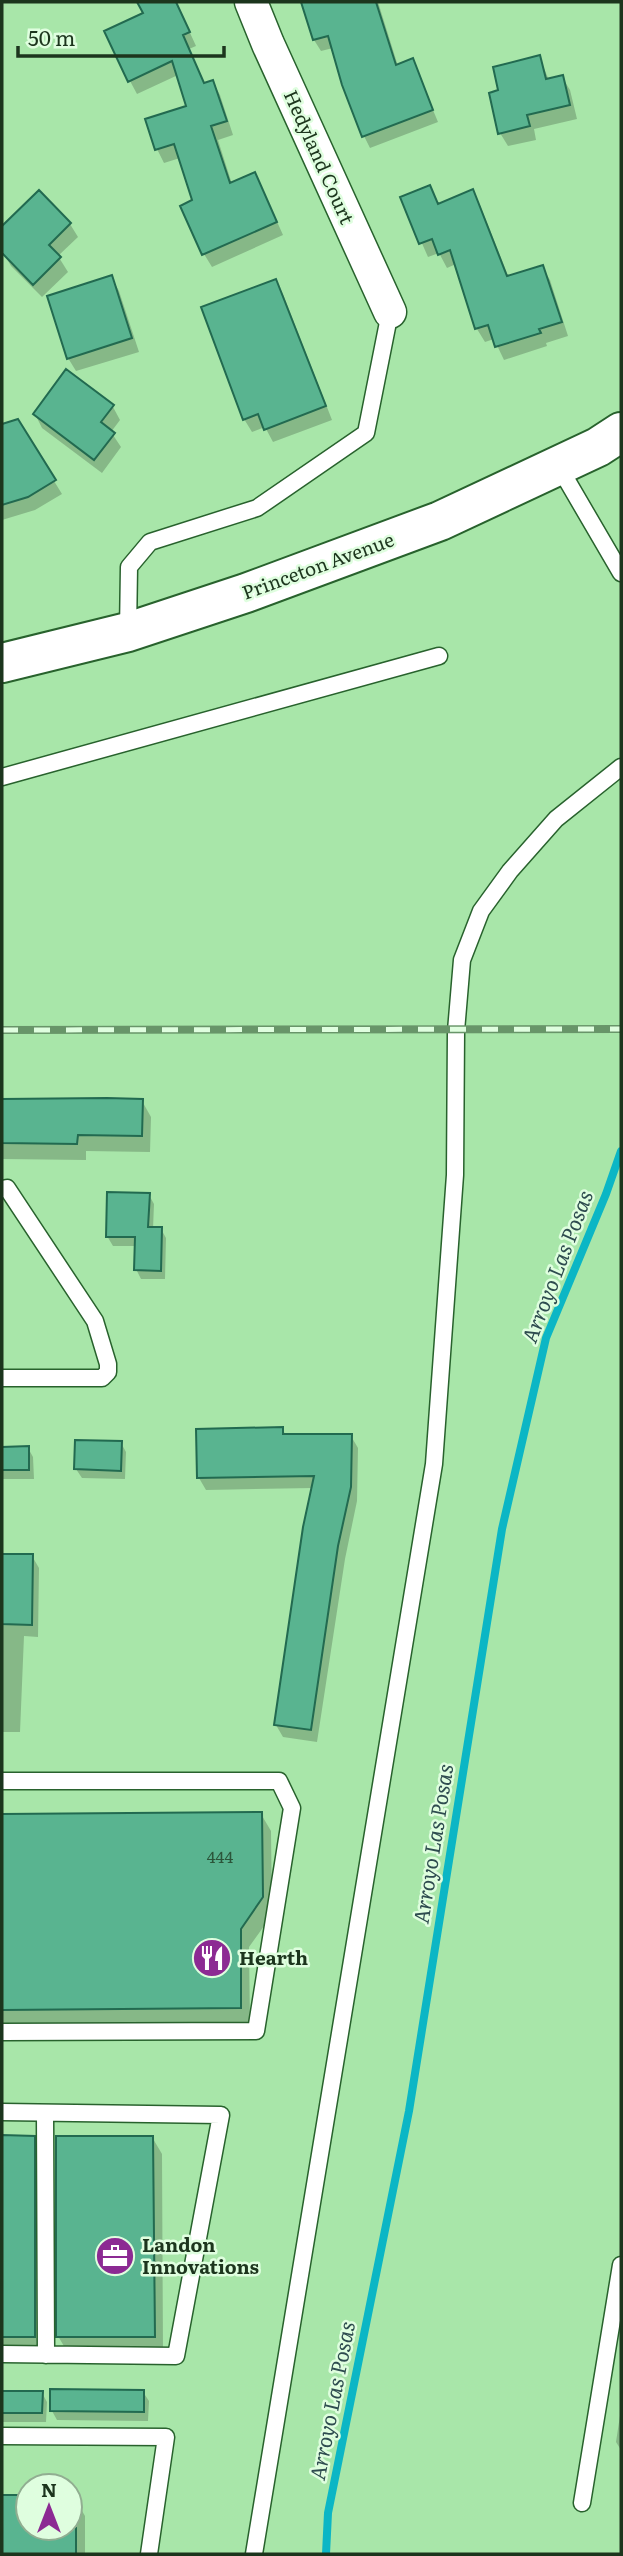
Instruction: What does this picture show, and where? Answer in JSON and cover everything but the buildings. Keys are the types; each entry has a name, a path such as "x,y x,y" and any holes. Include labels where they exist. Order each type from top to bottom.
{"street":[{"name":"Hedyland Court","path":"251,2 390,312"},
{"name":"Princeton Avenue","path":"2,663 128,632 246,593 440,521 598,447 621,432"}],"lane":[{"path":"128,632 130,567 150,542 257,508 366,433 390,312"},
{"path":"558,465 621,573"},
{"path":"2,777 439,656"},
{"path":"254,2554 434,1464 455,1175 456,1031 462,960 481,911 510,872 556,819 621,767"},
{"path":"2,1189 7,1188 95,1321 108,1372 102,1378 2,1378"},
{"path":"2,1781 279,1781 292,1808 256,2031 2,2032"},
{"path":"2,2112 220,2115 176,2356 2,2354"},
{"path":"45,2113 46,2355"},
{"path":"582,2502 621,2265"},
{"path":"2,2436 166,2437 149,2554"}],"waterway":[{"name":"Arroyo Las Posas","path":"326,2554 328,2513 409,2111 502,1529 546,1338 621,1151"}],"railway":[{"path":"2,1030 621,1029"}],"place":[{"name":"Hearth","path":"212,1958"},
{"name":"Landon Innovations","path":"115,2256"}]}
